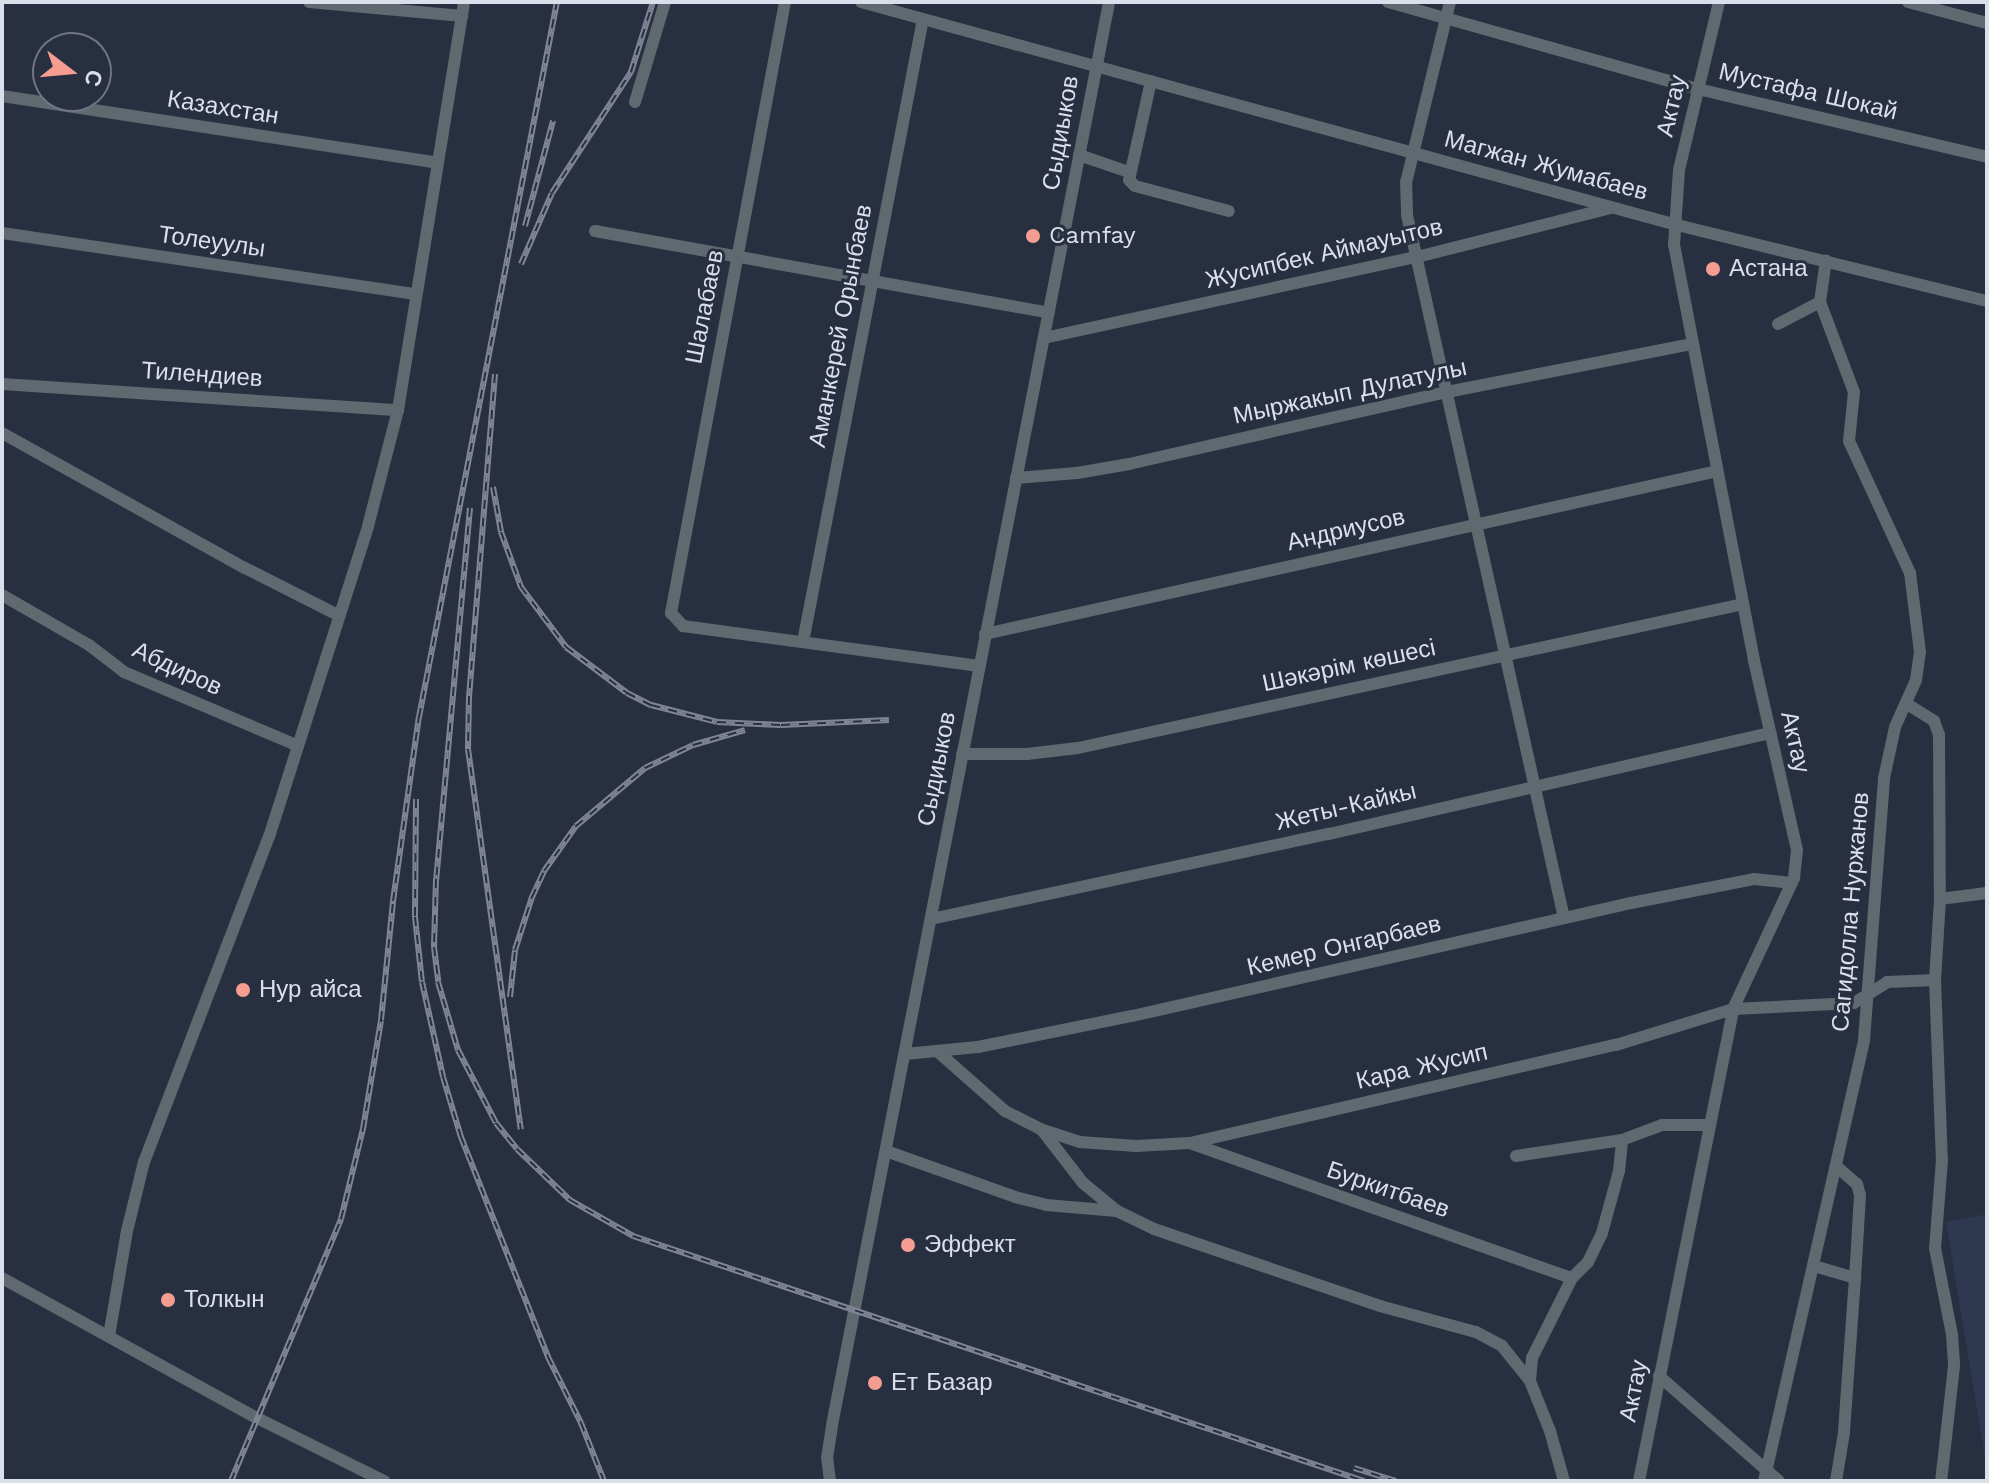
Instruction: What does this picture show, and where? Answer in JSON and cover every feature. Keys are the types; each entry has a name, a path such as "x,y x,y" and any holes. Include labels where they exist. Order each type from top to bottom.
{"street":[{"path":"309,2 462,16"},
{"path":"109,1336 127,1231 144,1162 269,837 368,526 398,410 464,2"},
{"path":"635,102 665,2"},
{"name":"Шалабаев","path":"785,2 670,605 673,619 683,626 803,642"},
{"name":"Магжан Жумабаев","path":"861,2 1673,224 1987,301"},
{"name":"Сыдиыков","path":"830,1481 827,1458 832,1425 1109,2"},
{"name":"Мустафа Шокай","path":"1388,2 1698,89 1987,157"},
{"path":"1450,2 1406,193 1417,257 1564,918"},
{"name":"Актау","path":"1639,1481 1733,1009 1792,883 1797,850 1743,604 1692,344 1673,224 1679,170 1719,2"},
{"path":"1908,2 1987,23"},
{"name":"Аманкерей Орынбаев","path":"803,642 923,19"},
{"path":"1151,81 1129,180 1135,186 1229,211"},
{"name":"Казахстан","path":"2,96 438,163"},
{"path":"1079,155 1129,172"},
{"name":"Жусипбек Аймауытов","path":"1044,338 1417,257 1613,207"},
{"path":"595,231 1049,313"},
{"name":"Толеуулы","path":"2,233 416,294"},
{"path":"1778,324 1820,302 1826,260"},
{"name":"Сагидолла Нуржанов","path":"1766,1475 1836,1166 1870,993 1884,778 1895,727 1907,704 1920,652 1917,604 1910,573 1849,441 1854,392 1820,302"},
{"name":"Мыржакып Дулатулы","path":"1016,478 1077,473 1129,464 1447,392 1692,344"},
{"name":"Тилендиев","path":"2,384 398,410"},
{"path":"2,433 245,568 340,616"},
{"name":"Андриусов","path":"985,634 1717,471"},
{"name":"Абдиров","path":"2,595 89,645 124,672 298,746"},
{"name":"Шәкәрім көшесі","path":"962,754 1027,754 1078,748 1743,604"},
{"path":"803,642 979,666"},
{"path":"1907,704 1934,721 1939,735 1940,899 1935,980 1942,1160 1935,1248 1952,1335 1954,1366 1941,1481"},
{"name":"Жеты-Кайкы","path":"931,919 1771,733"},
{"name":"Кемер Онгарбаев","path":"905,1054 978,1047 1132,1016 1564,918 1754,879 1792,883"},
{"path":"1940,899 1987,893"},
{"name":"Кара Жусип","path":"937,1051 1005,1111 1040,1129 1080,1142 1136,1146 1190,1143 1616,1045 1733,1009 1854,1003 1887,982 1935,980"},
{"path":"1516,1156 1622,1140 1662,1125 1708,1125"},
{"path":"1040,1129 1083,1183 1117,1211 1154,1229 1365,1301 1476,1332 1502,1346 1530,1381 1550,1431 1564,1481"},
{"path":"1530,1381 1532,1358 1572,1278 1588,1262 1602,1233 1619,1171 1622,1140"},
{"name":"Буркитбаев","path":"1190,1143 1572,1278"},
{"path":"886,1151 1015,1197 1046,1205 1117,1211"},
{"path":"1836,1166 1857,1184 1860,1195 1844,1433 1836,1481"},
{"path":"1814,1266 1855,1278"},
{"path":"2,1278 259,1419 384,1481"},
{"path":"1659,1376 1766,1475 1779,1481"}],"shaded area":[{"path":"1987,1214 1987,1470 1946,1222"}],"railway":[{"path":"231,1481 341,1219 363,1129 381,1020 393,901 419,717 557,2"},
{"path":"521,264 552,193 631,72 653,2"},
{"path":"525,226 553,121"},
{"path":"495,374 469,696 468,749 521,1129"},
{"path":"493,487 501,532 521,587 566,647 627,693 651,705 717,722 781,725 889,720"},
{"path":"470,508 436,879 434,947 438,982 458,1050 496,1123 517,1149 570,1200 633,1236 1364,1481"},
{"path":"510,997 515,950 532,897 544,871 576,826 645,768 693,745 745,730"},
{"path":"416,799 415,917 422,982 443,1077 461,1137 548,1357 581,1423 604,1481"},
{"path":"1354,1468 1396,1481"}],"place":[{"name":"Camfay","path":"1033,236"},
{"name":"Астана","path":"1713,269"},
{"name":"Нур айса","path":"243,990"},
{"name":"Эффект","path":"908,1245"},
{"name":"Толкын","path":"168,1300"},
{"name":"Ет Базар","path":"875,1383"}]}
